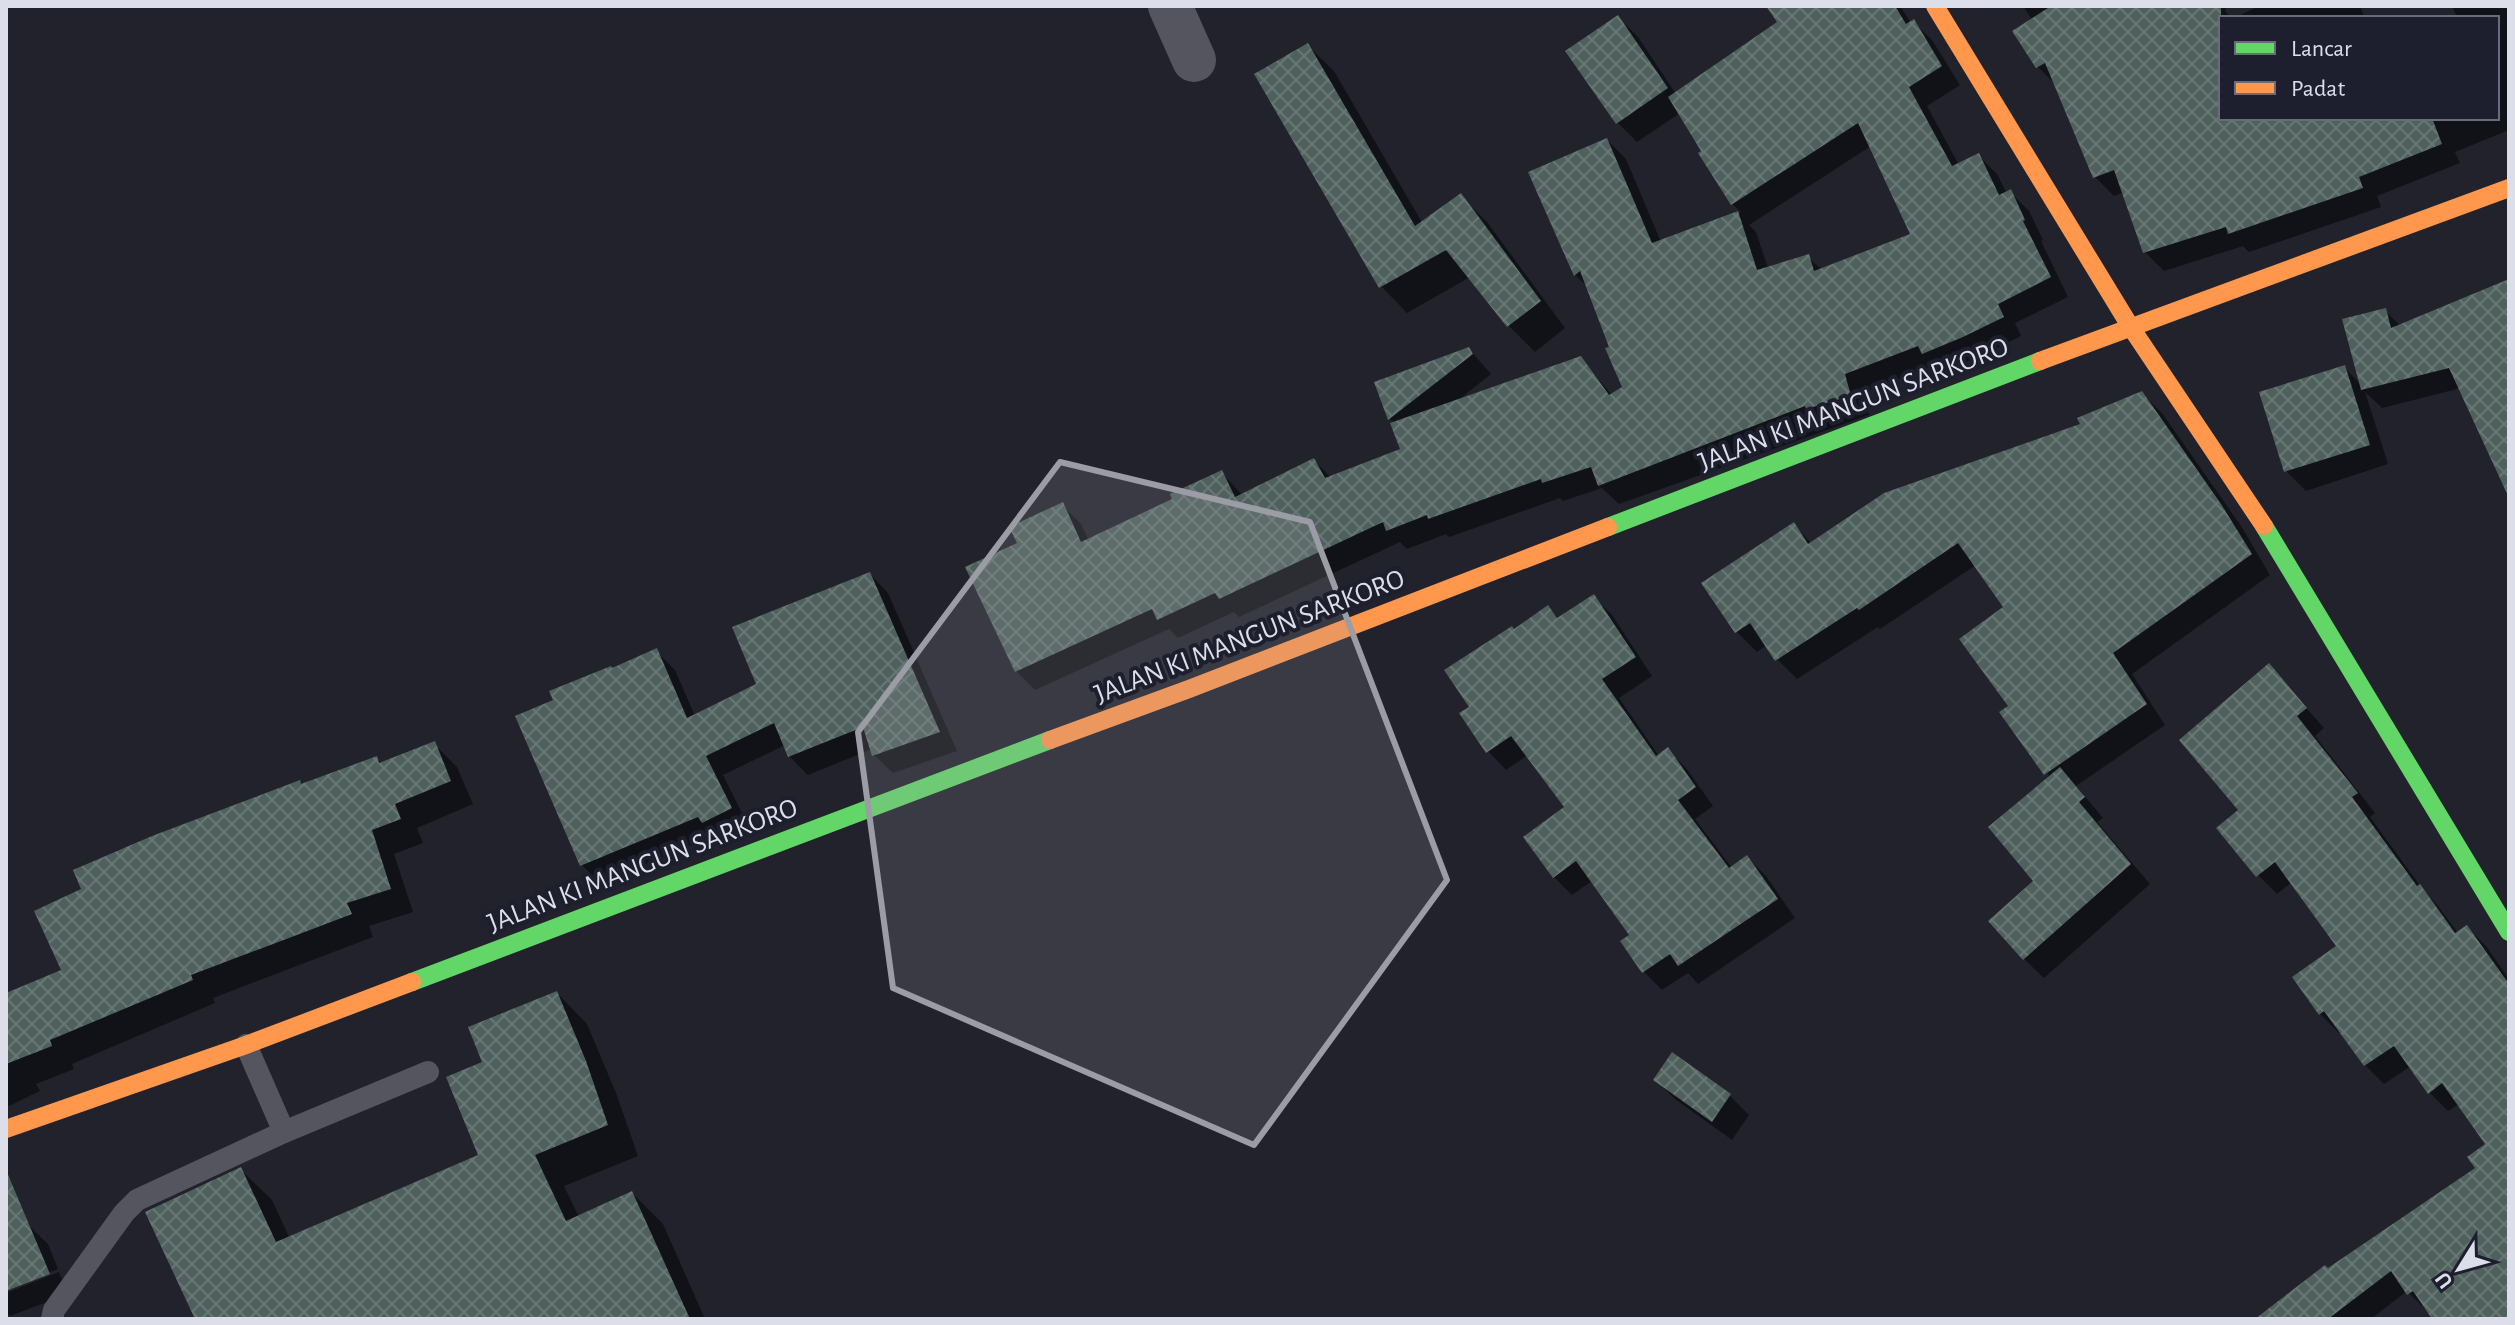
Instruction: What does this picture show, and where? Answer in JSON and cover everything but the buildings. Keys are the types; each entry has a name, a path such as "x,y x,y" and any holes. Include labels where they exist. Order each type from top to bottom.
{"main road":[{"path":"1935,6 2130,326 2242,490 2509,932"},
{"name":"JALAN KI MANGUN SARKORO","path":"6,1129 246,1045 967,770 1189,689 2130,326 2509,188"}],"street":[{"path":"1170,6 1194,60"}],"lane":[{"path":"246,1045 284,1132"},
{"path":"52,1319 54,1310 124,1213 137,1200 284,1132 428,1072"}],"highlighted area":[{"path":"1060,462 1310,522 1447,880 1254,1145 893,988 858,732"}],"traffic: fast":[{"path":"1608,527 2040,361"},
{"path":"2264,526 2509,932"},
{"path":"412,982 1050,740"}],"traffic: slow":[{"path":"1935,6 2130,326 2264,526"},
{"path":"2040,361 2509,188"},
{"path":"1050,740 1608,527"},
{"path":"6,1129 246,1045 412,982"}]}
